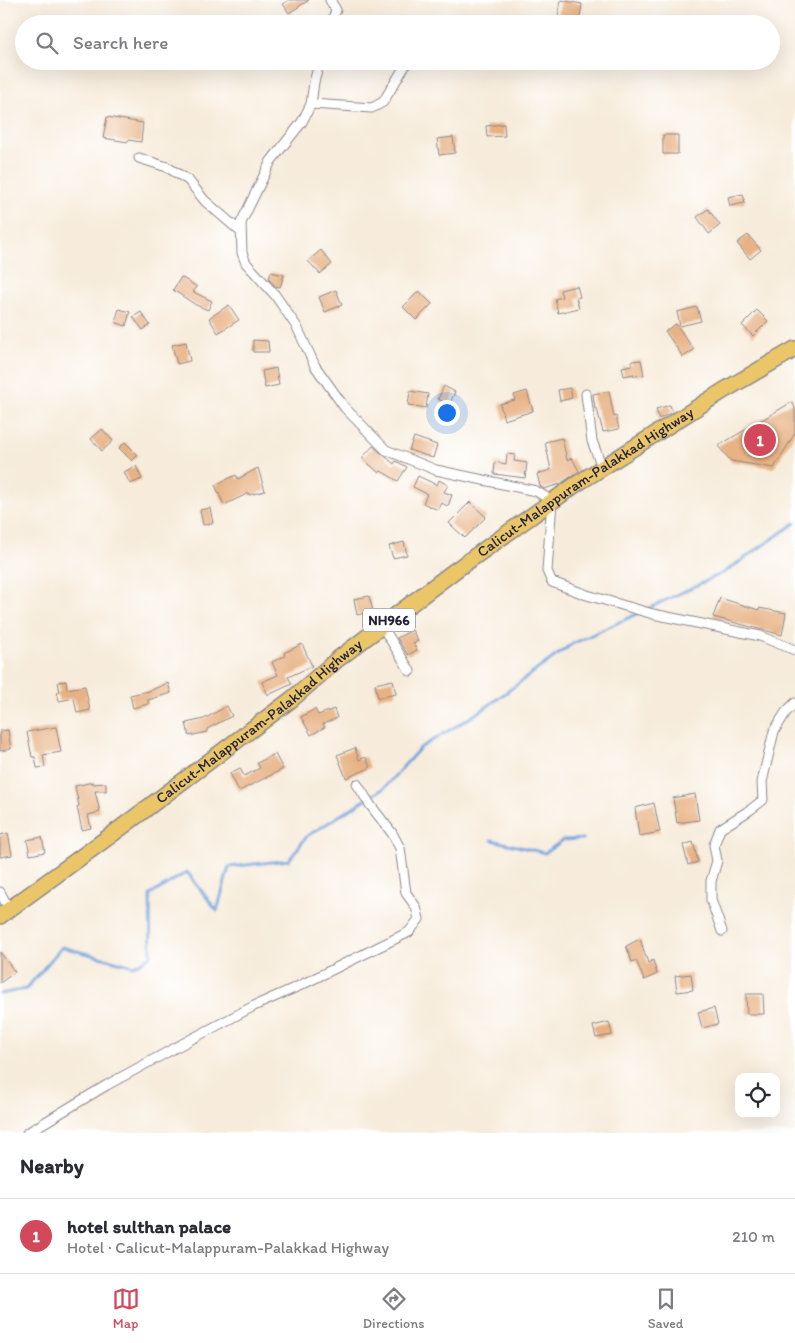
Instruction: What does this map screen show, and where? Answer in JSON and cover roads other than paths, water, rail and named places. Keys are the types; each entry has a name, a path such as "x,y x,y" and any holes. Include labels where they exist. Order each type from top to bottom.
{"highway":[{"name":"Calicut-Malappuram-Palakkad Highway","path":"4,912 114,833 285,705 338,659 453,572 602,467 724,391 795,350"}],"street":[{"path":"330,0 336,10 335,15"},
{"path":"317,70 312,104 302,122 271,161 241,223 242,252 246,263 275,295 298,327 315,366 345,408 386,450 436,470 536,491 552,502 547,571 552,582 612,603 653,614 760,636 795,650"},
{"path":"312,104 372,108 383,102 403,70"},
{"path":"139,158 167,168 188,180 206,201 241,232"},
{"path":"586,394 592,441 602,467"},
{"path":"382,626 410,671"},
{"path":"722,931 712,900 710,881 717,861 714,846 720,829 762,800 762,782 774,731 786,712 795,703"},
{"path":"27,1133 184,1042 254,1006 409,932 419,919 416,907 406,893 400,848 392,833 370,806 360,789"},
{"path":"0,892 4,912"}],"waterway":[{"path":"645,610 725,572 795,523"},
{"path":"0,994 26,989 62,947 134,966 151,956 150,895 187,872 217,911 229,867 289,860 307,836 384,788 420,748 481,711 572,644 639,613"},
{"path":"492,840 545,853 563,840 583,839"}],"place":[{"name":"hotel sulthan palace","path":"760,440"}]}
